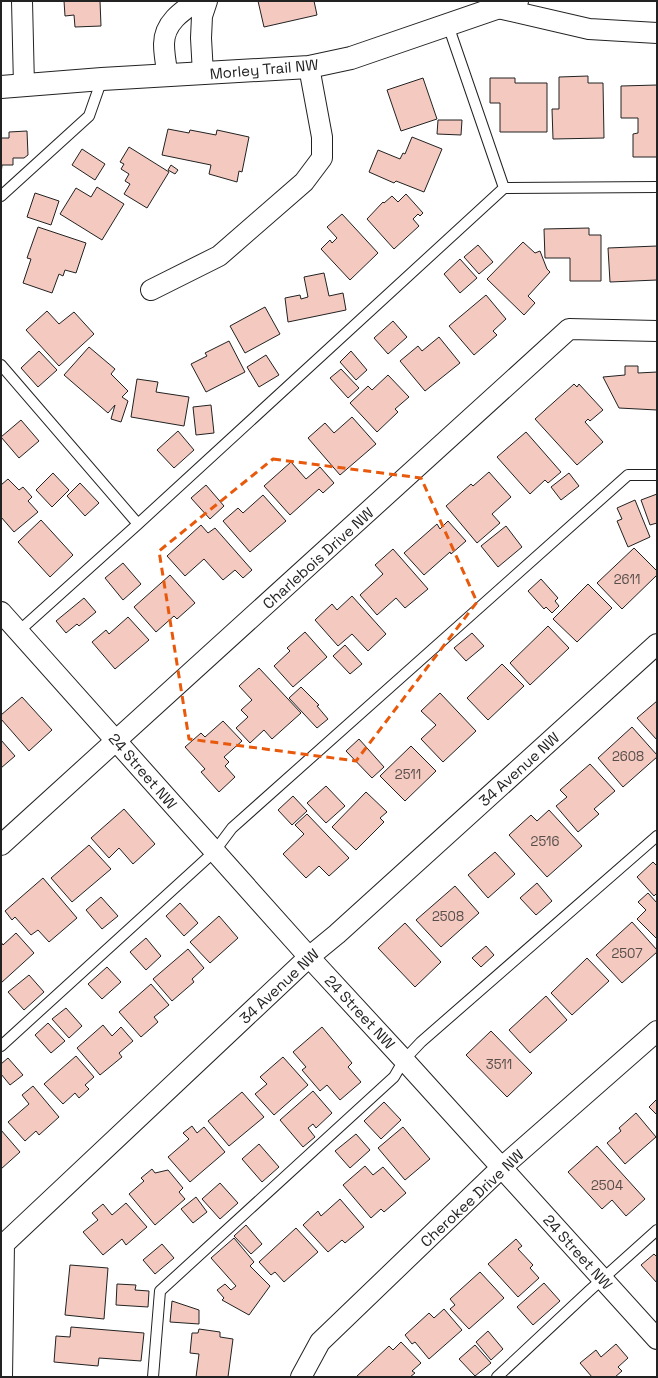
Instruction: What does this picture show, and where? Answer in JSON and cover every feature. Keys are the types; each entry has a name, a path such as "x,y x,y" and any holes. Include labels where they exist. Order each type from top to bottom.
{"street":[{"path":"22,1 24,86"},
{"path":"168,76 164,43 169,26 179,13 197,1"},
{"path":"203,74 201,38 202,16 207,1"},
{"path":"507,4 589,29 657,33"},
{"name":"Morley Trail NW","path":"1,87 102,79 309,67 351,58 507,4"},
{"path":"151,290 219,256 304,182 322,158 322,137 309,67"},
{"name":"Charlebois Drive NW","path":"1,845 569,329 657,331"},
{"name":"24 Street NW","path":"2,614 117,741 214,852 657,1339"},
{"name":"34 Avenue NW","path":"2,1377 4,1244 309,957 337,934 657,644"},
{"name":"Cherokee Drive NW","path":"300,1377 320,1342 501,1168 657,1031"}],"lane":[{"path":"448,24 504,188"},
{"path":"1,196 89,116 102,79"},
{"path":"19,631 138,524 504,188 657,187"},
{"path":"1,365 138,524"},
{"path":"1,1046 214,852 232,828 628,475 657,475"},
{"path":"152,1377 160,1291 394,1077 404,1060 421,1042 657,836"},
{"path":"497,1377 657,1230"}],"highlighted area":[{"path":"273,459 421,478 477,602 356,761 189,739 159,551"}],"building":[{"path":"64,1 100,1 101,26 75,27 74,15 65,16"},
{"path":"258,1 314,1 317,15 264,27"},
{"path":"588,76 588,83 603,83 604,138 553,139 552,109 559,109 559,77"},
{"path":"423,78 437,119 401,131 387,90"},
{"path":"490,78 515,78 515,83 547,83 547,132 500,132 500,103 490,103"},
{"path":"657,85 657,157 633,157 633,134 638,133 638,118 621,118 621,86"},
{"path":"438,120 462,120 461,135 437,134"},
{"path":"168,129 189,133 190,130 216,135 217,130 249,137 242,172 239,171 237,182 209,174 211,165 162,155"},
{"path":"27,131 28,155 24,158 13,158 13,165 2,165 1,174 1,138 9,138 9,132"},
{"path":"412,137 442,149 424,192 396,181 394,183 369,172 378,150 400,159 403,153 405,154"},
{"path":"129,147 169,172 147,208 124,194 130,184 125,181 129,174 121,169 124,164 120,162"},
{"path":"82,149 105,164 95,180 72,165"},
{"path":"171,165 178,170 175,174 168,170"},
{"path":"97,187 124,204 102,240 60,214 76,188 91,197"},
{"path":"35,193 59,201 51,225 27,217"},
{"path":"406,194 423,213 420,216 418,214 413,219 419,226 394,249 367,219 383,202 384,203 392,196 398,202"},
{"path":"342,214 378,253 350,280 321,249 330,240 332,243 337,238 327,227"},
{"path":"38,227 86,243 76,273 65,270 63,276 59,274 52,293 23,283 31,259 27,258"},
{"path":"589,228 589,235 601,235 601,281 570,281 570,258 545,258 544,229"},
{"path":"523,242 535,253 540,251 547,269 550,272 528,296 535,303 524,315 487,279"},
{"path":"478,245 493,262 479,274 464,257"},
{"path":"657,246 657,280 610,282 608,248"},
{"path":"460,259 477,278 460,293 444,274"},
{"path":"324,273 329,296 343,293 346,310 288,322 285,298 300,295 301,299 308,297 304,277"},
{"path":"486,295 506,319 493,331 497,335 474,355 449,326"},
{"path":"265,307 280,334 245,353 230,326"},
{"path":"47,311 59,324 74,312 94,334 59,366 26,330"},
{"path":"393,321 407,337 388,354 374,338"},
{"path":"439,337 460,363 425,391 400,361 418,346 422,351"},
{"path":"229,341 245,372 206,392 191,364 207,356 205,353"},
{"path":"89,347 115,369 111,374 128,391 122,397 128,401 121,422 111,419 115,405 108,413 64,375"},
{"path":"39,351 57,370 38,387 21,368"},
{"path":"351,351 367,370 356,380 340,362"},
{"path":"266,355 279,375 259,387 247,367"},
{"path":"625,366 638,366 638,373 657,372 657,410 619,408 603,377 625,375"},
{"path":"341,369 359,388 348,398 330,378"},
{"path":"388,375 409,397 395,409 398,412 377,432 350,403 368,386 372,390"},
{"path":"137,379 158,382 156,392 189,397 184,426 131,417"},
{"path":"574,384 577,387 579,384 603,410 590,421 588,419 585,422 603,442 577,465 535,419"},
{"path":"211,405 214,433 196,435 193,407"},
{"path":"352,417 376,444 340,475 308,438 325,423 334,433"},
{"path":"21,420 39,441 19,458 1,437"},
{"path":"178,431 194,450 174,468 157,450"},
{"path":"526,432 561,472 548,483 545,480 530,494 497,457"},
{"path":"291,462 306,479 320,467 334,483 323,493 319,489 290,515 264,486"},
{"path":"489,472 511,497 492,514 500,523 477,543 446,506 471,484 473,486"},
{"path":"53,473 69,490 52,507 36,490"},
{"path":"569,473 579,486 561,500 551,487"},
{"path":"8,479 19,490 23,487 32,497 28,501 38,512 14,532 1,517 1,485"},
{"path":"80,483 99,503 85,516 67,496"},
{"path":"206,485 224,506 210,519 191,498"},
{"path":"657,494 657,523 650,525 641,500"},
{"path":"263,495 286,521 250,552 223,521 238,508 243,513"},
{"path":"635,500 650,537 628,547 617,521 622,519 617,508"},
{"path":"41,520 73,555 50,577 18,542"},
{"path":"448,521 466,541 451,554 450,552 424,575 404,553 437,524 440,529"},
{"path":"201,525 208,533 215,528 252,570 243,578 235,570 223,580 204,559 185,576 167,556"},
{"path":"506,526 522,547 498,567 481,546"},
{"path":"634,548 657,571 657,575 622,609 597,583"},
{"path":"393,549 428,589 405,608 396,598 377,615 360,595 383,574 375,565"},
{"path":"123,563 141,584 123,600 105,578"},
{"path":"170,575 195,603 177,619 174,616 156,632 134,607"},
{"path":"541,579 558,598 555,601 559,606 552,613 546,607 544,609 528,591"},
{"path":"588,584 612,608 577,642 553,619"},
{"path":"352,596 386,634 368,651 352,634 338,646 315,620 332,604 337,610"},
{"path":"84,598 96,612 79,626 77,624 66,633 56,621"},
{"path":"128,617 149,640 115,669 92,642 106,630 109,634"},
{"path":"548,626 569,648 530,685 510,663"},
{"path":"305,632 327,657 293,687 274,666 290,651 287,648"},
{"path":"472,633 484,646 466,661 454,648"},
{"path":"345,645 362,664 350,674 333,656"},
{"path":"502,664 524,686 488,720 467,698"},
{"path":"259,668 301,713 272,739 264,730 250,743 236,728 248,717 241,710 252,700 239,686"},
{"path":"301,687 319,705 317,706 328,719 317,728 289,698"},
{"path":"440,693 476,731 443,762 421,739 436,725 421,711"},
{"path":"22,697 52,730 29,751 1,719 1,715"},
{"path":"657,701 657,740 637,718"},
{"path":"223,721 242,741 224,757 229,762 225,766 235,777 219,792 201,772 205,769 185,747 201,733 205,737"},
{"path":"632,727 657,755 657,757 623,787 598,758"},
{"path":"359,739 384,767 372,778 346,751"},
{"path":"1,740 15,756 1,768"},
{"path":"411,746 436,771 405,801 380,776"},
{"path":"590,764 615,791 594,809 599,814 578,832 556,806 567,797 560,790"},
{"path":"326,786 345,806 326,823 307,803"},
{"path":"366,792 387,812 380,818 384,822 356,850 332,827"},
{"path":"293,796 307,811 292,825 278,810"},
{"path":"124,809 155,844 133,864 119,848 109,858 91,838"},
{"path":"549,810 582,846 547,877 509,835 531,815 537,821"},
{"path":"307,814 349,858 329,876 319,866 306,878 283,854 304,834 295,825"},
{"path":"89,845 111,869 72,902 51,878"},
{"path":"495,852 515,874 488,898 468,875"},
{"path":"653,862 657,866 657,893 654,896 637,877"},
{"path":"43,878 77,918 49,942 38,930 31,935 15,917 12,920 5,911"},
{"path":"537,883 552,901 536,915 520,898"},
{"path":"455,886 479,913 441,947 416,920"},
{"path":"648,893 657,903 657,939 637,919 646,910 638,902"},
{"path":"101,897 118,916 102,929 86,910"},
{"path":"180,903 198,923 184,936 166,916"},
{"path":"219,916 238,938 210,963 190,942"},
{"path":"632,922 657,950 657,952 622,983 596,955"},
{"path":"405,923 441,962 415,987 378,948"},
{"path":"16,933 34,953 1,983 1,942 3,945"},
{"path":"146,938 161,956 146,970 130,952"},
{"path":"486,946 494,955 481,967 472,958"},
{"path":"188,949 204,968 192,979 194,982 172,1001 153,979"},
{"path":"587,958 609,981 572,1015 551,993"},
{"path":"107,967 121,982 102,999 88,984"},
{"path":"29,975 44,992 24,1010 8,992"},
{"path":"151,984 169,1005 154,1017 158,1022 141,1037 119,1012"},
{"path":"546,996 567,1020 530,1053 509,1030"},
{"path":"66,1008 82,1026 69,1038 52,1019"},
{"path":"48,1023 65,1041 51,1053 35,1035"},
{"path":"103,1025 112,1036 121,1027 133,1041 119,1053 122,1057 100,1075 77,1048"},
{"path":"322,1027 352,1063 348,1067 361,1082 340,1100 327,1085 320,1091 302,1070 306,1067 293,1052"},
{"path":"491,1031 532,1073 507,1097 466,1055"},
{"path":"76,1056 94,1077 85,1085 89,1089 79,1098 75,1093 63,1104 44,1084"},
{"path":"283,1057 308,1085 274,1115 255,1094 267,1084 260,1077"},
{"path":"8,1058 23,1075 10,1085 1,1074 1,1064"},
{"path":"33,1086 59,1117 39,1135 36,1131 25,1141 8,1122 29,1104 22,1095"},
{"path":"313,1091 332,1113 316,1128 313,1124 308,1128 315,1137 303,1147 280,1120"},
{"path":"242,1092 264,1117 229,1146 208,1121"},
{"path":"657,1099 657,1115 649,1107"},
{"path":"384,1102 401,1120 381,1139 364,1121"},
{"path":"636,1113 656,1137 625,1164 607,1143 621,1131 619,1128"},
{"path":"192,1126 197,1133 204,1127 225,1152 190,1182 168,1157 189,1139 183,1133"},
{"path":"403,1127 430,1159 405,1180 378,1148"},
{"path":"1,1130 20,1152 1,1169"},
{"path":"356,1134 370,1150 350,1168 335,1151"},
{"path":"259,1144 279,1167 262,1182 242,1159"},
{"path":"597,1146 645,1199 626,1216 612,1200 602,1209 568,1172"},
{"path":"365,1166 373,1175 383,1167 406,1193 384,1212 381,1209 371,1218 343,1185"},
{"path":"152,1169 155,1173 168,1170 183,1188 179,1192 185,1199 155,1225 129,1194 144,1181 141,1178"},
{"path":"220,1183 238,1203 220,1219 202,1199"},
{"path":"196,1197 207,1212 193,1223 181,1209"},
{"path":"340,1199 364,1227 345,1243 342,1240 328,1252 303,1225 318,1211 321,1216"},
{"path":"126,1203 147,1227 126,1245 122,1239 103,1255 83,1232 98,1220 92,1213 103,1204 112,1215"},
{"path":"246,1225 262,1244 251,1254 234,1236"},
{"path":"296,1228 318,1252 284,1282 275,1272 271,1275 259,1262"},
{"path":"234,1238 254,1262 250,1266 270,1286 249,1315 222,1300 224,1298 217,1290 225,1284 231,1290 236,1286 211,1258"},
{"path":"516,1239 522,1246 518,1249 533,1265 530,1268 539,1278 518,1297 488,1264"},
{"path":"162,1244 174,1258 155,1274 143,1260"},
{"path":"654,1254 657,1257 657,1283 641,1265"},
{"path":"70,1265 108,1268 104,1319 65,1315"},
{"path":"480,1272 504,1298 469,1329 450,1309 455,1305 450,1299"},
{"path":"544,1283 560,1301 533,1325 517,1307"},
{"path":"117,1284 136,1285 135,1290 149,1291 148,1307 116,1305"},
{"path":"172,1301 199,1310 199,1324 170,1322"},
{"path":"444,1309 462,1330 429,1359 415,1342 412,1344 405,1335 429,1313 434,1318"},
{"path":"71,1327 144,1333 141,1361 99,1358 98,1366 54,1362 56,1336 70,1337"},
{"path":"199,1329 220,1332 220,1337 233,1339 228,1377 196,1377 199,1354 190,1353 192,1333 198,1333"},
{"path":"488,1331 503,1349 491,1360 476,1342"},
{"path":"401,1342 421,1363 412,1371 415,1373 410,1377 356,1377 389,1346 393,1350"},
{"path":"616,1344 628,1358 618,1367 622,1371 615,1377 592,1377 580,1363 596,1350 601,1357"},
{"path":"475,1345 491,1363 475,1376 459,1359"}]}
